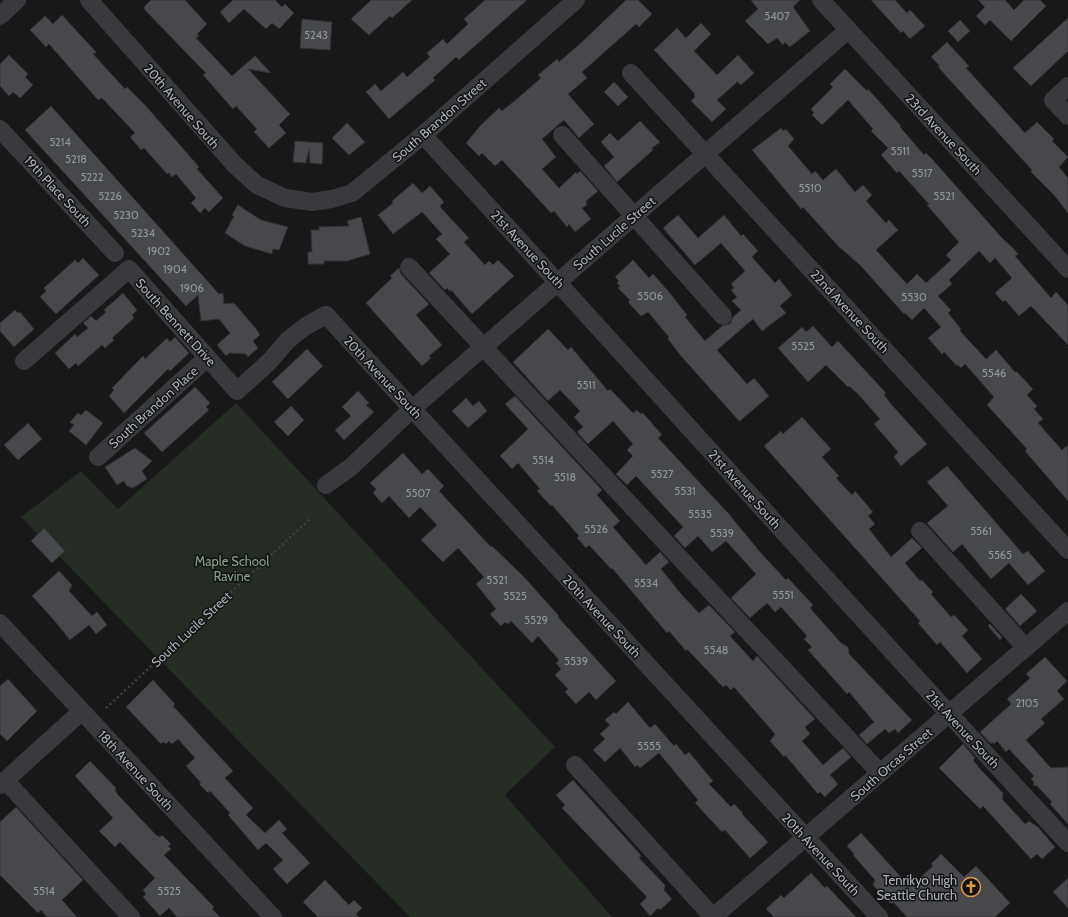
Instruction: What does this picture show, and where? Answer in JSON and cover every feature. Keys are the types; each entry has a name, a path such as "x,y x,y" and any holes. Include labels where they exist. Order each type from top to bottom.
{"street":[{"path":"0,16 17,0"},
{"name":"20th Avenue South","path":"89,0 235,166 257,185 285,198"},
{"name":"South Brandon Street","path":"285,198 312,202 332,199 352,193 423,135 576,0"},
{"name":"23rd Avenue South","path":"821,0 1068,269"},
{"name":"South Lucile Street","path":"326,485 351,467 412,409 848,30"},
{"name":"22nd Avenue South","path":"631,74 1068,550"},
{"path":"1068,86 1053,100 1068,116"},
{"name":"19th Place South","path":"0,129 116,253"},
{"name":"21st Avenue South","path":"423,135 558,282 948,714 1068,843"},
{"path":"562,135 723,316"},
{"path":"409,267 880,773"},
{"name":"South Bennett Drive","path":"24,361 129,269 237,391 270,361 288,340 306,326 326,315"},
{"name":"20th Avenue South","path":"326,315 879,917"},
{"name":"South Brandon Place","path":"98,457 207,358"},
{"path":"920,531 1026,648"},
{"name":"South Orcas Street","path":"713,917 1026,648 1068,610"},
{"name":"18th Avenue South","path":"0,622 81,712 273,917"},
{"path":"81,712 3,782 131,917"},
{"path":"575,765 713,917"}],"path":[{"name":"South Lucile Street","path":"106,708 311,518"}],"green space":[{"name":"Maple School Ravine","path":"236,403 555,747 505,795 612,917 410,917 21,517 81,471 118,509"}],"building":[{"path":"151,0 185,0 207,24 197,34 199,36 196,38 232,76 255,56 271,73 248,69 290,114 279,125 286,133 269,148 254,132 257,129 236,106 233,109 203,75 206,73 145,10 144,7"},
{"path":"233,0 275,0 282,7 285,4 294,13 279,29 272,23 266,29 244,9 229,23 220,12"},
{"path":"371,0 412,0 392,18 390,16 369,35 351,19"},
{"path":"485,0 527,0 459,60 456,57 433,78 435,80 389,119 366,92 375,84 381,91 403,72 407,77 430,57 427,53 443,39 447,44 468,24 464,19"},
{"path":"626,0 638,0 652,14 639,27 636,24 582,72 587,78 568,94 594,124 579,138 564,120 542,139 556,157 542,169 559,188 576,172 577,174 580,171 598,191 586,201 587,205 582,208 591,219 575,232 569,224 567,227 554,211 551,213 502,160 495,166 482,153 479,156 466,143 481,125 499,108 502,111 518,98 541,78 538,75 557,59 559,62"},
{"path":"751,0 800,0 793,7 810,31 790,47 785,42 783,45 777,38 768,44 745,21 758,9"},
{"path":"871,0 895,0 907,13 910,10 925,26 910,39 903,31 901,33"},
{"path":"978,0 1005,0 1014,10 1024,0 1040,0 1046,6 1011,41 990,20 985,25 976,16 985,7"},
{"path":"62,15 96,52 93,54 125,89 127,87 145,105 199,167 197,169 223,198 209,212 205,208 200,213 191,203 196,198 176,174 172,177 169,173 167,174 144,148 141,150 130,137 135,133 102,98 98,100 49,44 46,47 30,30 45,16 53,24"},
{"path":"1068,18 1068,51 1031,86 1013,68"},
{"path":"302,19 332,22 330,50 300,48"},
{"path":"960,20 970,31 958,42 948,31"},
{"path":"701,23 711,34 694,51 717,75 738,55 754,73 741,85 737,82 717,100 726,109 712,122 691,101 695,97 695,94 654,50 677,28 686,38"},
{"path":"947,42 969,66 966,68 1025,133 1037,122 1054,139 1052,141 1068,157 1059,167 1068,178 1068,213 1054,195 1031,172 1032,170 938,67 940,66 931,57"},
{"path":"9,55 28,74 25,77 33,85 20,98 13,92 9,96 0,86 0,64"},
{"path":"845,69 867,91 868,89 901,126 900,127 924,155 926,153 932,159 1002,238 1013,248 1018,254 1015,256 1051,298 1056,292 1068,305 1068,345 1031,306 1019,316 1005,300 1003,302 995,293 1012,278 995,258 990,263 979,251 949,280 952,284 938,296 951,310 948,313 961,329 960,331 986,359 996,350 1015,372 1016,371 1033,389 1027,395 1037,406 1034,409 1043,419 1038,423 1062,450 1068,445 1068,501 1025,451 1027,449 987,405 994,397 965,364 961,368 958,365 957,366 944,352 942,354 928,338 941,327 924,308 912,320 905,313 904,314 860,265 838,246 803,207 801,209 752,150 781,128 783,131 786,129 794,139 788,146 812,174 815,171 823,180 836,169 855,192 863,185 872,195 866,201 886,223 889,220 898,230 876,250 907,284 917,274 926,283 951,260 946,255 959,242 927,205 929,204 899,171 897,173 881,155 888,148 871,131 873,129 848,100 822,125 812,115 814,113 811,109 833,87 830,84"},
{"path":"614,82 628,97 618,106 604,92"},
{"path":"51,106 219,294 223,293 224,304 234,303 257,330 260,335 253,341 258,348 248,357 246,354 229,353 226,356 217,345 230,333 219,319 201,321 198,295 186,306 25,130"},
{"path":"640,121 660,142 617,182 604,166 614,157 601,142 610,133 618,141"},
{"path":"347,123 365,142 349,155 332,138"},
{"path":"295,141 323,143 322,164 310,163 309,149 306,163 293,162"},
{"path":"413,183 422,193 430,186 444,202 440,206 441,208 469,238 464,242 485,265 489,261 493,265 498,260 514,276 472,314 451,290 450,292 447,288 445,290 429,273 450,254 436,239 442,234 422,212 393,234 378,215 393,203 392,201"},
{"path":"238,205 261,220 288,227 279,250 273,249 272,254 245,246 225,233 234,216 232,215"},
{"path":"678,215 698,238 724,215 741,236 743,234 758,251 752,257 775,283 779,279 792,295 780,306 786,313 762,331 753,319 717,350 747,384 754,378 769,396 739,421 681,356 668,339 669,337 648,312 641,316 628,302 630,300 618,288 620,286 617,283 619,281 615,277 633,260 649,278 653,274 669,292 687,315 685,317 705,341 722,326 730,324 733,317 741,310 732,301 737,297 731,290 734,288 731,284 745,271 721,243 695,265 663,228"},
{"path":"361,217 370,254 347,261 324,261 324,264 308,264 308,252 312,252 311,230 319,230 319,227 349,226 347,221"},
{"path":"83,258 99,275 56,314 40,297 46,291 44,288 75,260 78,263"},
{"path":"399,268 401,274 429,304 416,315 442,345 429,356 431,358 422,366 366,303 392,278 390,276"},
{"path":"123,293 137,310 132,315 134,318 112,338 114,340 105,348 102,345 78,366 76,363 69,369 55,353 75,334 77,337 88,328 83,323 91,316 96,321 106,312 104,310"},
{"path":"15,310 18,313 20,312 34,329 14,347 0,331 0,323"},
{"path":"813,326 832,347 838,341 886,393 884,395 891,404 927,444 901,466 894,457 898,452 874,424 880,419 859,395 849,386 848,387 826,365 808,382 778,348 802,327 806,332"},
{"path":"548,329 568,350 571,347 608,391 610,389 633,413 637,410 641,414 643,413 662,435 658,438 728,513 760,552 786,580 788,578 813,605 810,608 841,643 848,647 849,654 912,720 898,733 895,729 889,733 885,729 867,744 859,735 874,722 849,692 847,694 808,650 812,647 804,639 807,636 782,608 781,607 775,612 767,603 750,618 731,598 756,574 726,541 712,552 698,536 685,548 674,536 683,527 636,476 627,485 616,474 633,456 627,450 633,444 613,421 588,444 577,432 583,427 574,417 580,411 560,390 548,401 513,362"},
{"path":"175,337 189,353 170,371 168,369 124,413 109,396 114,390 112,388 143,356 145,359 167,338 170,342"},
{"path":"307,349 323,366 288,399 272,382"},
{"path":"195,387 210,403 206,407 209,410 162,452 144,433"},
{"path":"358,391 369,403 366,405 374,412 344,440 335,430 351,416 342,407"},
{"path":"515,396 602,490 597,495 620,521 613,527 646,565 660,552 669,562 661,569 682,595 699,613 709,605 735,632 730,636 753,661 757,656 815,719 805,727 810,734 802,741 823,765 843,748 851,757 830,775 838,784 825,797 820,792 818,794 785,755 784,757 770,741 775,734 734,687 731,690 726,685 723,687 687,649 686,651 669,631 667,633 612,568 611,569 589,545 586,548 577,538 579,536 552,505 551,506 537,491 540,489 518,463 512,469 500,456 528,429 505,404"},
{"path":"466,398 473,406 479,401 487,411 468,428 452,411"},
{"path":"291,406 304,420 288,436 274,422"},
{"path":"86,410 103,423 86,445 69,431 74,425 70,422 78,413 81,415"},
{"path":"802,417 831,449 822,457 839,476 836,478 852,495 855,491 873,512 868,516 875,524 869,529 891,557 912,538 922,548 905,563 920,581 922,580 933,592 931,594 951,617 954,615 968,630 962,636 982,659 967,673 940,642 937,645 918,623 920,621 764,446 781,431 783,434"},
{"path":"28,423 42,439 18,460 4,445"},
{"path":"135,448 152,461 142,471 147,479 133,488 127,486 124,481 117,485 105,467"},
{"path":"403,453 422,474 428,469 444,486 439,491 491,547 492,546 524,577 616,681 596,700 589,692 576,704 565,692 568,689 555,675 561,669 556,663 559,660 538,636 532,643 511,621 508,624 505,622 501,626 490,614 496,609 476,584 484,577 458,548 443,562 421,540 437,525 420,507 409,518 389,496 382,503 373,493 376,489 370,483"},
{"path":"947,466 1023,554 1028,551 1045,571 1028,585 1009,563 991,579 962,544 953,552 927,523 948,506 927,482"},
{"path":"44,528 65,551 52,563 31,541"},
{"path":"59,571 72,585 69,591 92,616 97,612 107,625 96,634 89,625 70,640 32,596"},
{"path":"1021,594 1037,611 1020,626 1005,609"},
{"path":"990,624 1002,637 1000,640 988,626"},
{"path":"1045,657 1067,681 1057,691 1064,699 1041,719 1045,723 1026,740 1051,768 1068,767 1068,824 1050,804 1052,802 1037,786 1033,785 1034,782 1031,779 1034,776 1009,749 1006,752 997,741 994,744 992,742 991,744 980,732 1011,704 1007,699 1030,678 1026,674"},
{"path":"8,679 37,711 7,741 0,734 0,686"},
{"path":"153,680 175,704 173,706 233,771 225,778 253,808 246,815 265,833 279,820 287,829 282,833 310,863 287,884 273,869 283,860 266,843 258,850 228,815 230,813 210,791 208,793 199,784 201,783 186,766 195,758 178,739 172,744 169,741 166,744 163,742 161,744 126,707"},
{"path":"628,702 650,728 655,724 674,746 676,744 685,755 689,752 713,781 709,784 731,807 734,804 768,842 755,854 750,858 725,830 722,832 695,803 698,800 659,753 640,768 637,765 635,767 620,748 605,762 593,750 605,739 600,734 610,725 605,720 614,712 616,714"},
{"path":"963,744 975,758 973,760 981,770 1003,793 1002,799 1025,824 1029,821 1038,827 1055,847 1042,859 1037,854 1031,859 983,806 980,809 939,768"},
{"path":"90,761 116,788 115,790 118,795 156,835 160,837 162,835 171,844 168,846 171,849 164,855 214,907 212,909 220,917 177,917 169,908 160,916 143,897 146,894 143,890 155,878 120,842 115,847 99,831 113,818 75,776"},
{"path":"573,780 640,854 641,856 639,858 665,885 664,890 672,899 660,910 658,908 650,916 640,904 647,897 562,808 565,805 556,795"},
{"path":"16,807 83,880 62,900 77,917 47,917 41,910 38,913 0,875 0,822"},
{"path":"861,833 910,887 933,866 931,864 941,854 964,877 976,866 1010,903 995,917 907,917 894,903 890,903 873,885 875,880 847,846"},
{"path":"811,873 825,888 827,886 856,917 774,917 766,909 781,895 784,898"},
{"path":"1068,878 1068,908 1053,892"},
{"path":"325,880 349,905 354,900 362,908 356,914 359,917 318,917 303,902"}],"place":[{"name":"Tenrikyo High Seattle Church","path":"971,887"}]}
